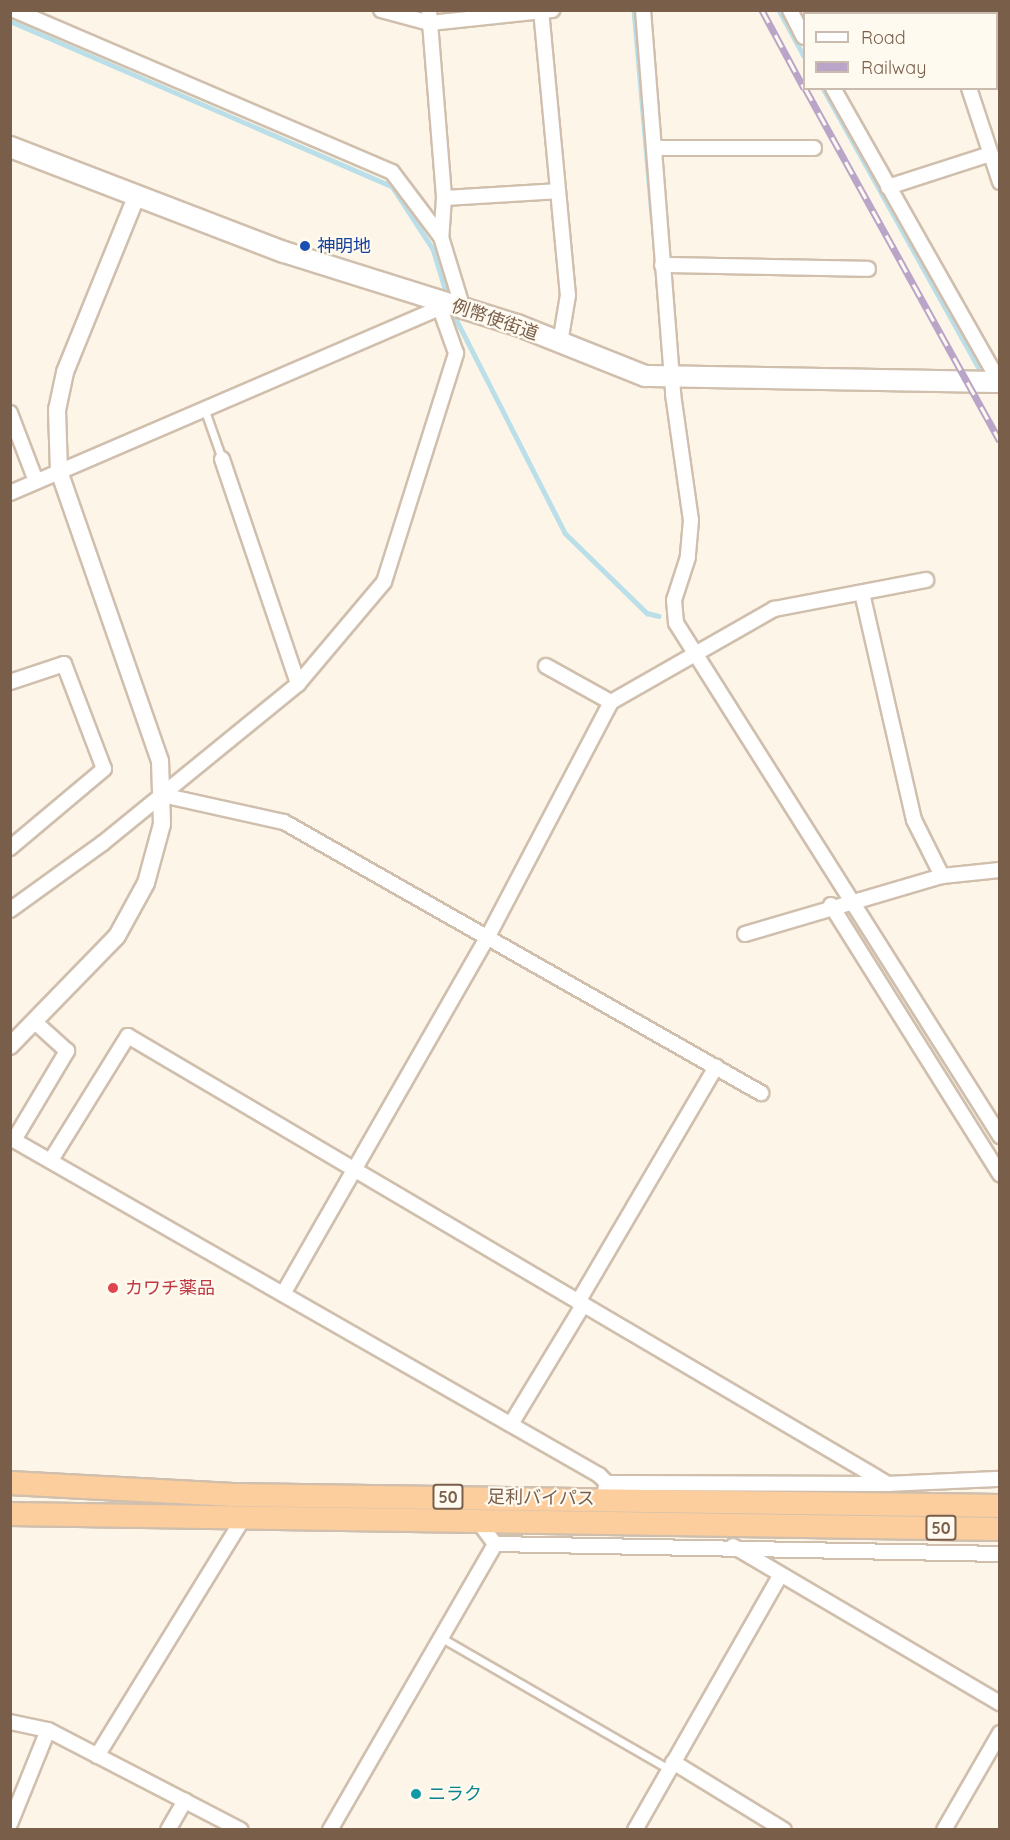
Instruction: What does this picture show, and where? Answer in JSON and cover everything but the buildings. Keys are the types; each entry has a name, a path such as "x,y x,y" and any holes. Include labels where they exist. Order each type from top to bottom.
{"highway":[{"name":"足利バイパス","path":"10,1483 232,1494 605,1491 887,1494 999,1506"},
{"name":"足利バイパス","path":"10,1514 242,1520 477,1520 999,1529"}],"main road":[{"name":"例幣使街道","path":"10,147 284,252 560,343 630,372 674,378 999,382"}],"street":[{"path":"14,10 392,172 441,237"},
{"path":"381,10 429,17 544,11 557,191 568,295 560,343"},
{"path":"643,10 656,148 662,265 692,536 673,610 999,1136"},
{"path":"790,10 803,32"},
{"path":"10,910 162,795 298,684 384,582 403,532 456,353 453,308 441,237 444,198 429,17"},
{"path":"834,90 999,382"},
{"path":"970,90 999,182"},
{"path":"656,148 814,148"},
{"path":"888,187 990,154"},
{"path":"444,198 557,191"},
{"path":"10,1046 117,936 134,908 156,855 162,795 160,761 143,705 59,471 57,410 65,372 136,196"},
{"path":"662,265 868,269"},
{"path":"10,493 204,408 453,308"},
{"path":"10,413 36,481"},
{"path":"222,459 298,684"},
{"path":"283,1294 486,940 611,702 774,609 926,580"},
{"path":"862,593 914,820 942,876"},
{"path":"10,682 64,664 104,769 10,848"},
{"path":"546,666 611,702"},
{"path":"162,795 284,822 486,940 761,1093"},
{"path":"745,934 831,905 855,903 942,876 999,870"},
{"path":"831,905 999,1174"},
{"path":"35,1022 67,1051 12,1139 512,1424 605,1491"},
{"path":"51,1160 128,1036 581,1303 887,1494 999,1479"},
{"path":"512,1424 716,1067"},
{"path":"97,1756 242,1520"},
{"path":"477,1520 495,1544"},
{"path":"495,1544 733,1546 999,1554"},
{"path":"330,1830 439,1637 495,1544"},
{"path":"733,1546 779,1578 999,1703"},
{"path":"635,1830 779,1578"},
{"path":"10,1722 48,1730 241,1830"},
{"path":"10,1824 48,1730"},
{"path":"944,1830 999,1734"},
{"path":"671,1766 784,1830"},
{"path":"168,1830 184,1800"}],"lane":[{"path":"204,408 222,459"},
{"path":"439,1637 671,1766"}],"waterway":[{"path":"634,10 652,216"},
{"path":"779,10 803,54"},
{"path":"10,21 392,186 433,249 448,298"},
{"path":"824,90 978,367"},
{"path":"451,309 565,533 647,613 659,616"}],"railway":[{"path":"762,10 803,86"},
{"path":"806,90 1000,441"}],"place":[{"name":"神明地","path":"305,246"},
{"name":"カワチ薬品","path":"113,1288"},
{"name":"ニラク","path":"416,1794"}]}
